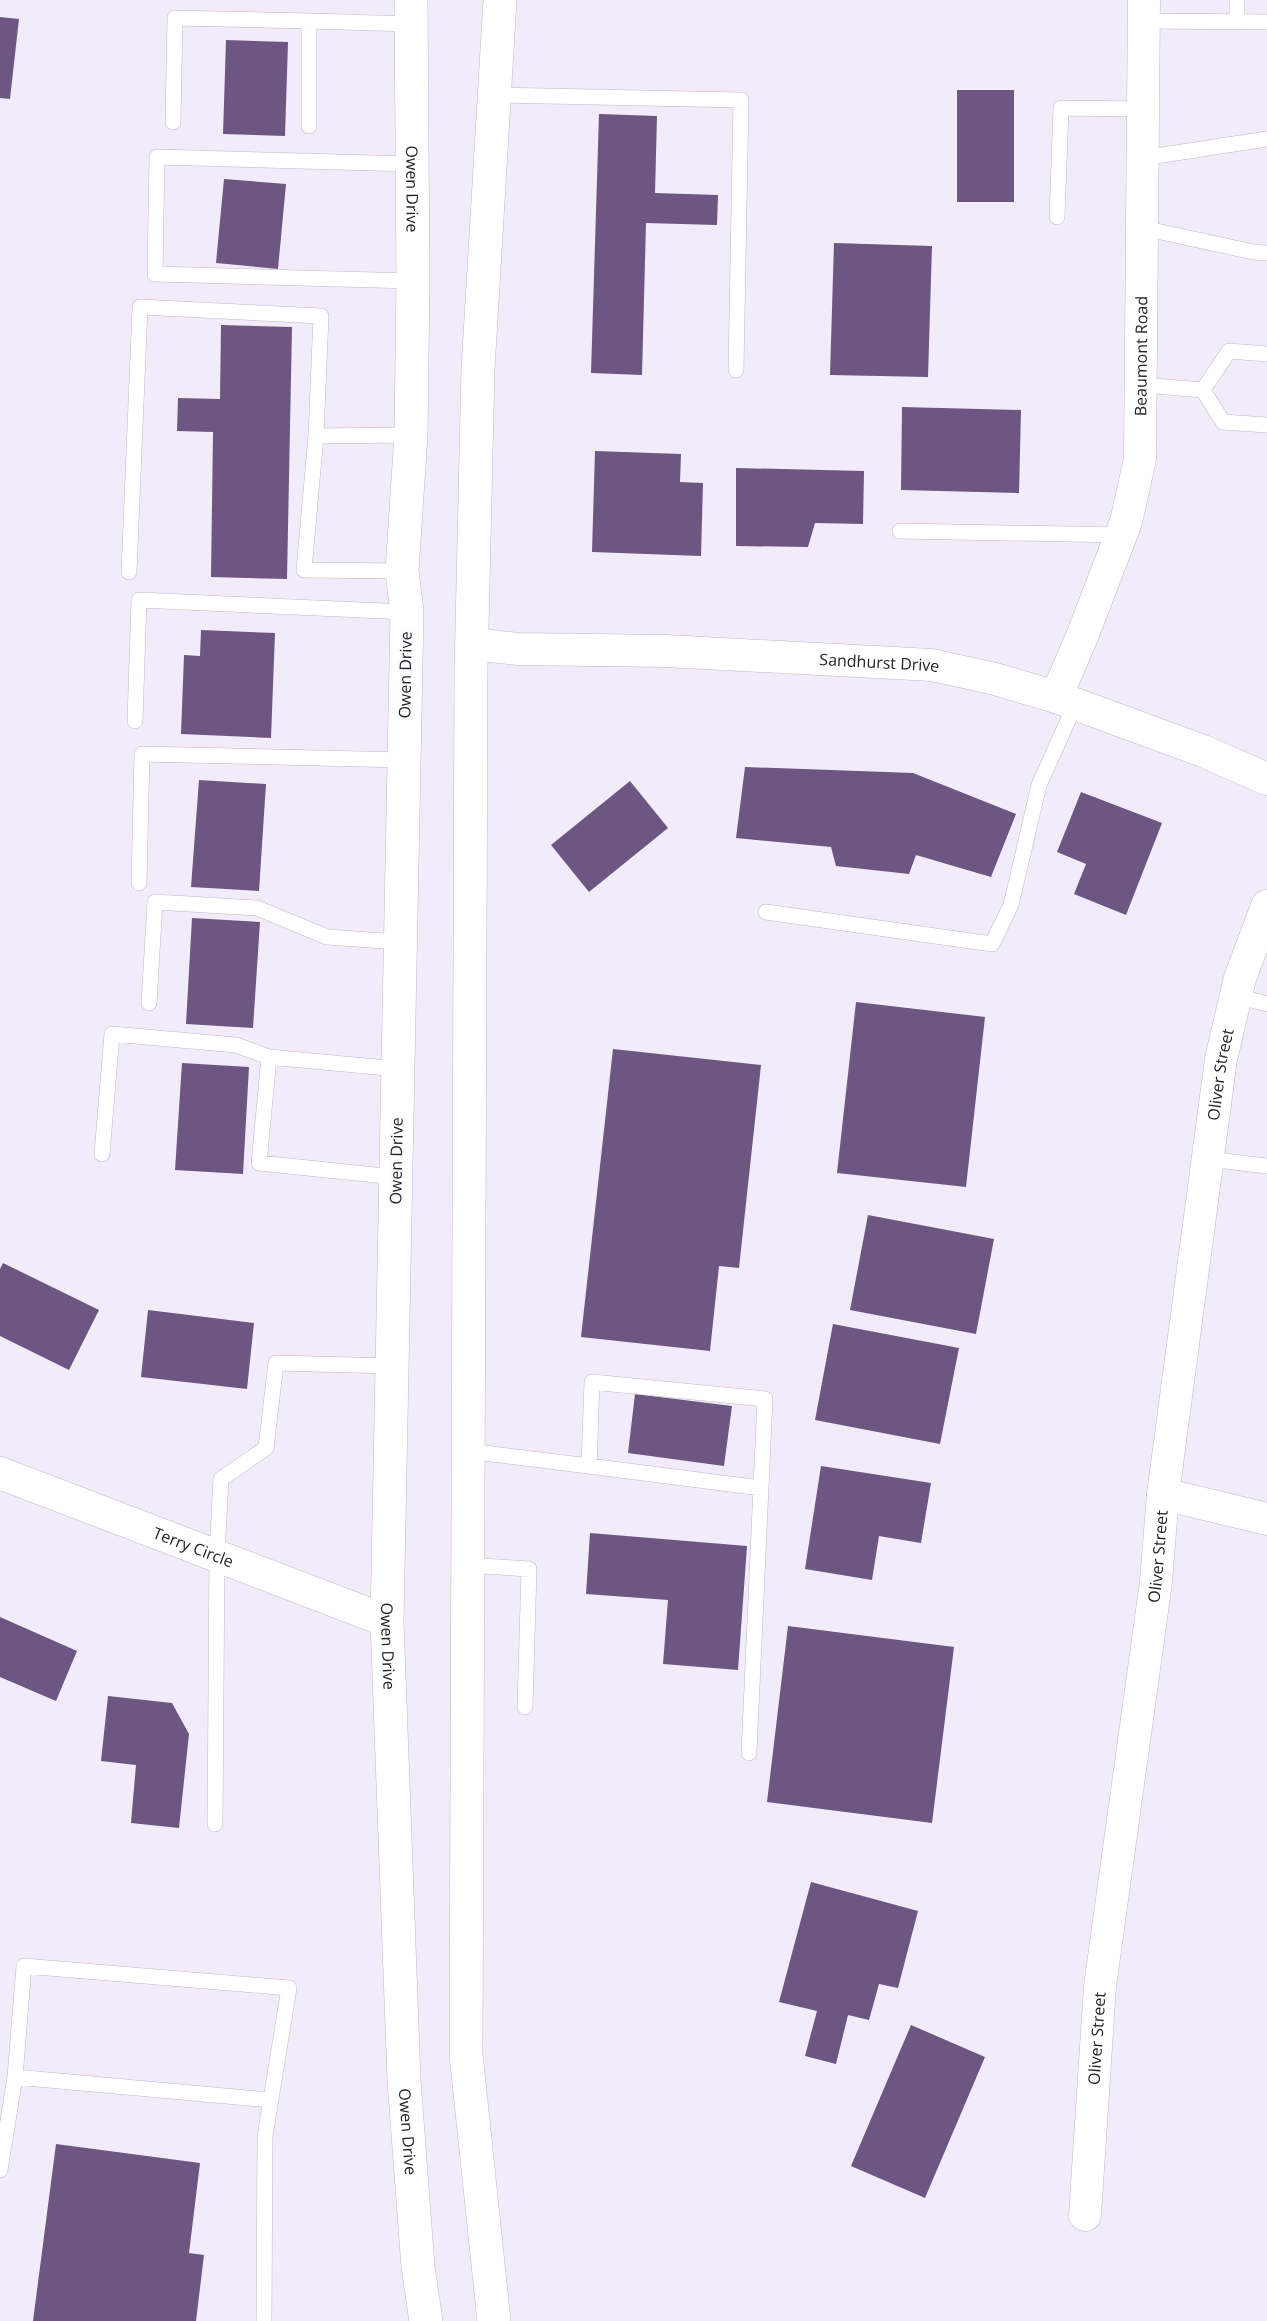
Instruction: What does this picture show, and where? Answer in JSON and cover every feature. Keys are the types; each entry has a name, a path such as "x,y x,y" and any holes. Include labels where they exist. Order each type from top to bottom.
{"highway":[{"path":"494,2321 466,2054 472,644 478,369 500,0"},
{"name":"Owen Drive","path":"411,12 413,281 411,435 402,571 407,612 387,1621 404,2080 418,2267 426,2321"}],"street":[{"name":"Beaumont Road","path":"1065,701 1083,634 1121,535 1140,459 1144,10"},
{"name":"Sandhurst Drive","path":"472,644 518,649 666,651 932,664 995,679 1065,701 1203,751 1267,779"},
{"name":"Oliver Street","path":"1085,2215 1100,1986 1156,1582 1163,1494 1221,1059 1240,978 1267,906"},
{"name":"Terry Circle","path":"0,1473 387,1621"},
{"path":"1163,1494 1267,1519"}],"lane":[{"path":"1237,0 1237,22"},
{"path":"1144,10 1237,22 1267,22"},
{"path":"173,122 176,18 309,21 411,12"},
{"path":"309,21 309,126"},
{"path":"494,94 741,100 736,370"},
{"path":"1057,217 1061,108 1143,109"},
{"path":"1143,158 1267,139"},
{"path":"412,164 157,157 155,274 413,281"},
{"path":"1143,228 1267,253"},
{"path":"129,572 140,307 321,316 316,436 304,570 402,571"},
{"path":"1203,390 1229,351 1267,354"},
{"path":"1142,385 1203,390"},
{"path":"1203,390 1223,422 1267,425"},
{"path":"316,436 411,435"},
{"path":"900,531 1121,535"},
{"path":"135,721 139,600 407,612"},
{"path":"766,912 992,944 1011,905 1039,785 1065,701"},
{"path":"139,883 142,754 404,760"},
{"path":"149,1003 155,902 257,908 327,938 400,942"},
{"path":"1236,996 1267,1004"},
{"path":"102,1154 112,1034 236,1045 270,1057 398,1069"},
{"path":"270,1057 259,1163 395,1178"},
{"path":"1208,1159 1267,1166"},
{"path":"215,1824 217,1555 221,1479 266,1448 276,1363 392,1366"},
{"path":"589,1466 592,1382 765,1399 749,1753"},
{"path":"468,1451 761,1488"},
{"path":"468,1565 529,1569 525,1707"},
{"path":"0,2170 15,2077 24,1966 289,1989 265,2136 264,2321"},
{"path":"15,2077 270,2100"}],"building":[{"path":"0,17 19,19 10,99 0,98"},
{"path":"226,40 288,42 285,136 223,134"},
{"path":"957,90 1014,90 1014,202 957,202"},
{"path":"599,114 657,116 655,193 718,195 717,225 646,223 642,375 591,373"},
{"path":"224,179 286,184 278,269 216,263"},
{"path":"834,243 932,246 928,377 830,375"},
{"path":"221,325 292,327 287,579 211,577 213,432 177,431 178,398 220,399"},
{"path":"902,407 1021,410 1019,493 901,490"},
{"path":"595,451 681,454 680,482 703,483 701,556 592,552"},
{"path":"736,468 864,471 863,524 815,523 808,547 736,546"},
{"path":"201,630 275,633 271,738 181,734 184,655 200,656"},
{"path":"745,767 913,773 1016,814 991,877 916,855 909,874 836,866 831,847 736,838"},
{"path":"199,780 266,784 259,891 191,887"},
{"path":"630,781 668,828 589,892 551,845"},
{"path":"1081,792 1162,823 1126,915 1074,894 1086,864 1057,852"},
{"path":"192,918 260,922 253,1028 186,1024"},
{"path":"856,1002 985,1017 966,1187 837,1173"},
{"path":"613,1049 761,1065 739,1268 719,1266 710,1351 581,1337"},
{"path":"182,1063 249,1067 243,1174 175,1170"},
{"path":"868,1215 994,1239 976,1334 850,1310"},
{"path":"3,1263 99,1310 69,1370 0,1336 0,1269"},
{"path":"148,1310 254,1323 247,1389 141,1377"},
{"path":"833,1324 959,1348 940,1444 815,1420"},
{"path":"635,1394 732,1406 724,1466 628,1453"},
{"path":"821,1466 931,1483 921,1543 879,1536 872,1580 805,1569"},
{"path":"590,1533 747,1546 738,1670 663,1664 668,1600 586,1594"},
{"path":"0,1617 77,1651 56,1701 0,1677"},
{"path":"788,1626 954,1647 932,1823 767,1802"},
{"path":"108,1696 172,1703 189,1734 179,1828 131,1823 136,1765 101,1761"},
{"path":"811,1882 918,1911 898,1988 879,1984 869,2020 848,2015 836,2064 805,2056 817,2011 779,2002"},
{"path":"911,2025 985,2057 925,2198 851,2166"},
{"path":"56,2144 200,2163 189,2253 204,2255 196,2321 33,2321"}]}
